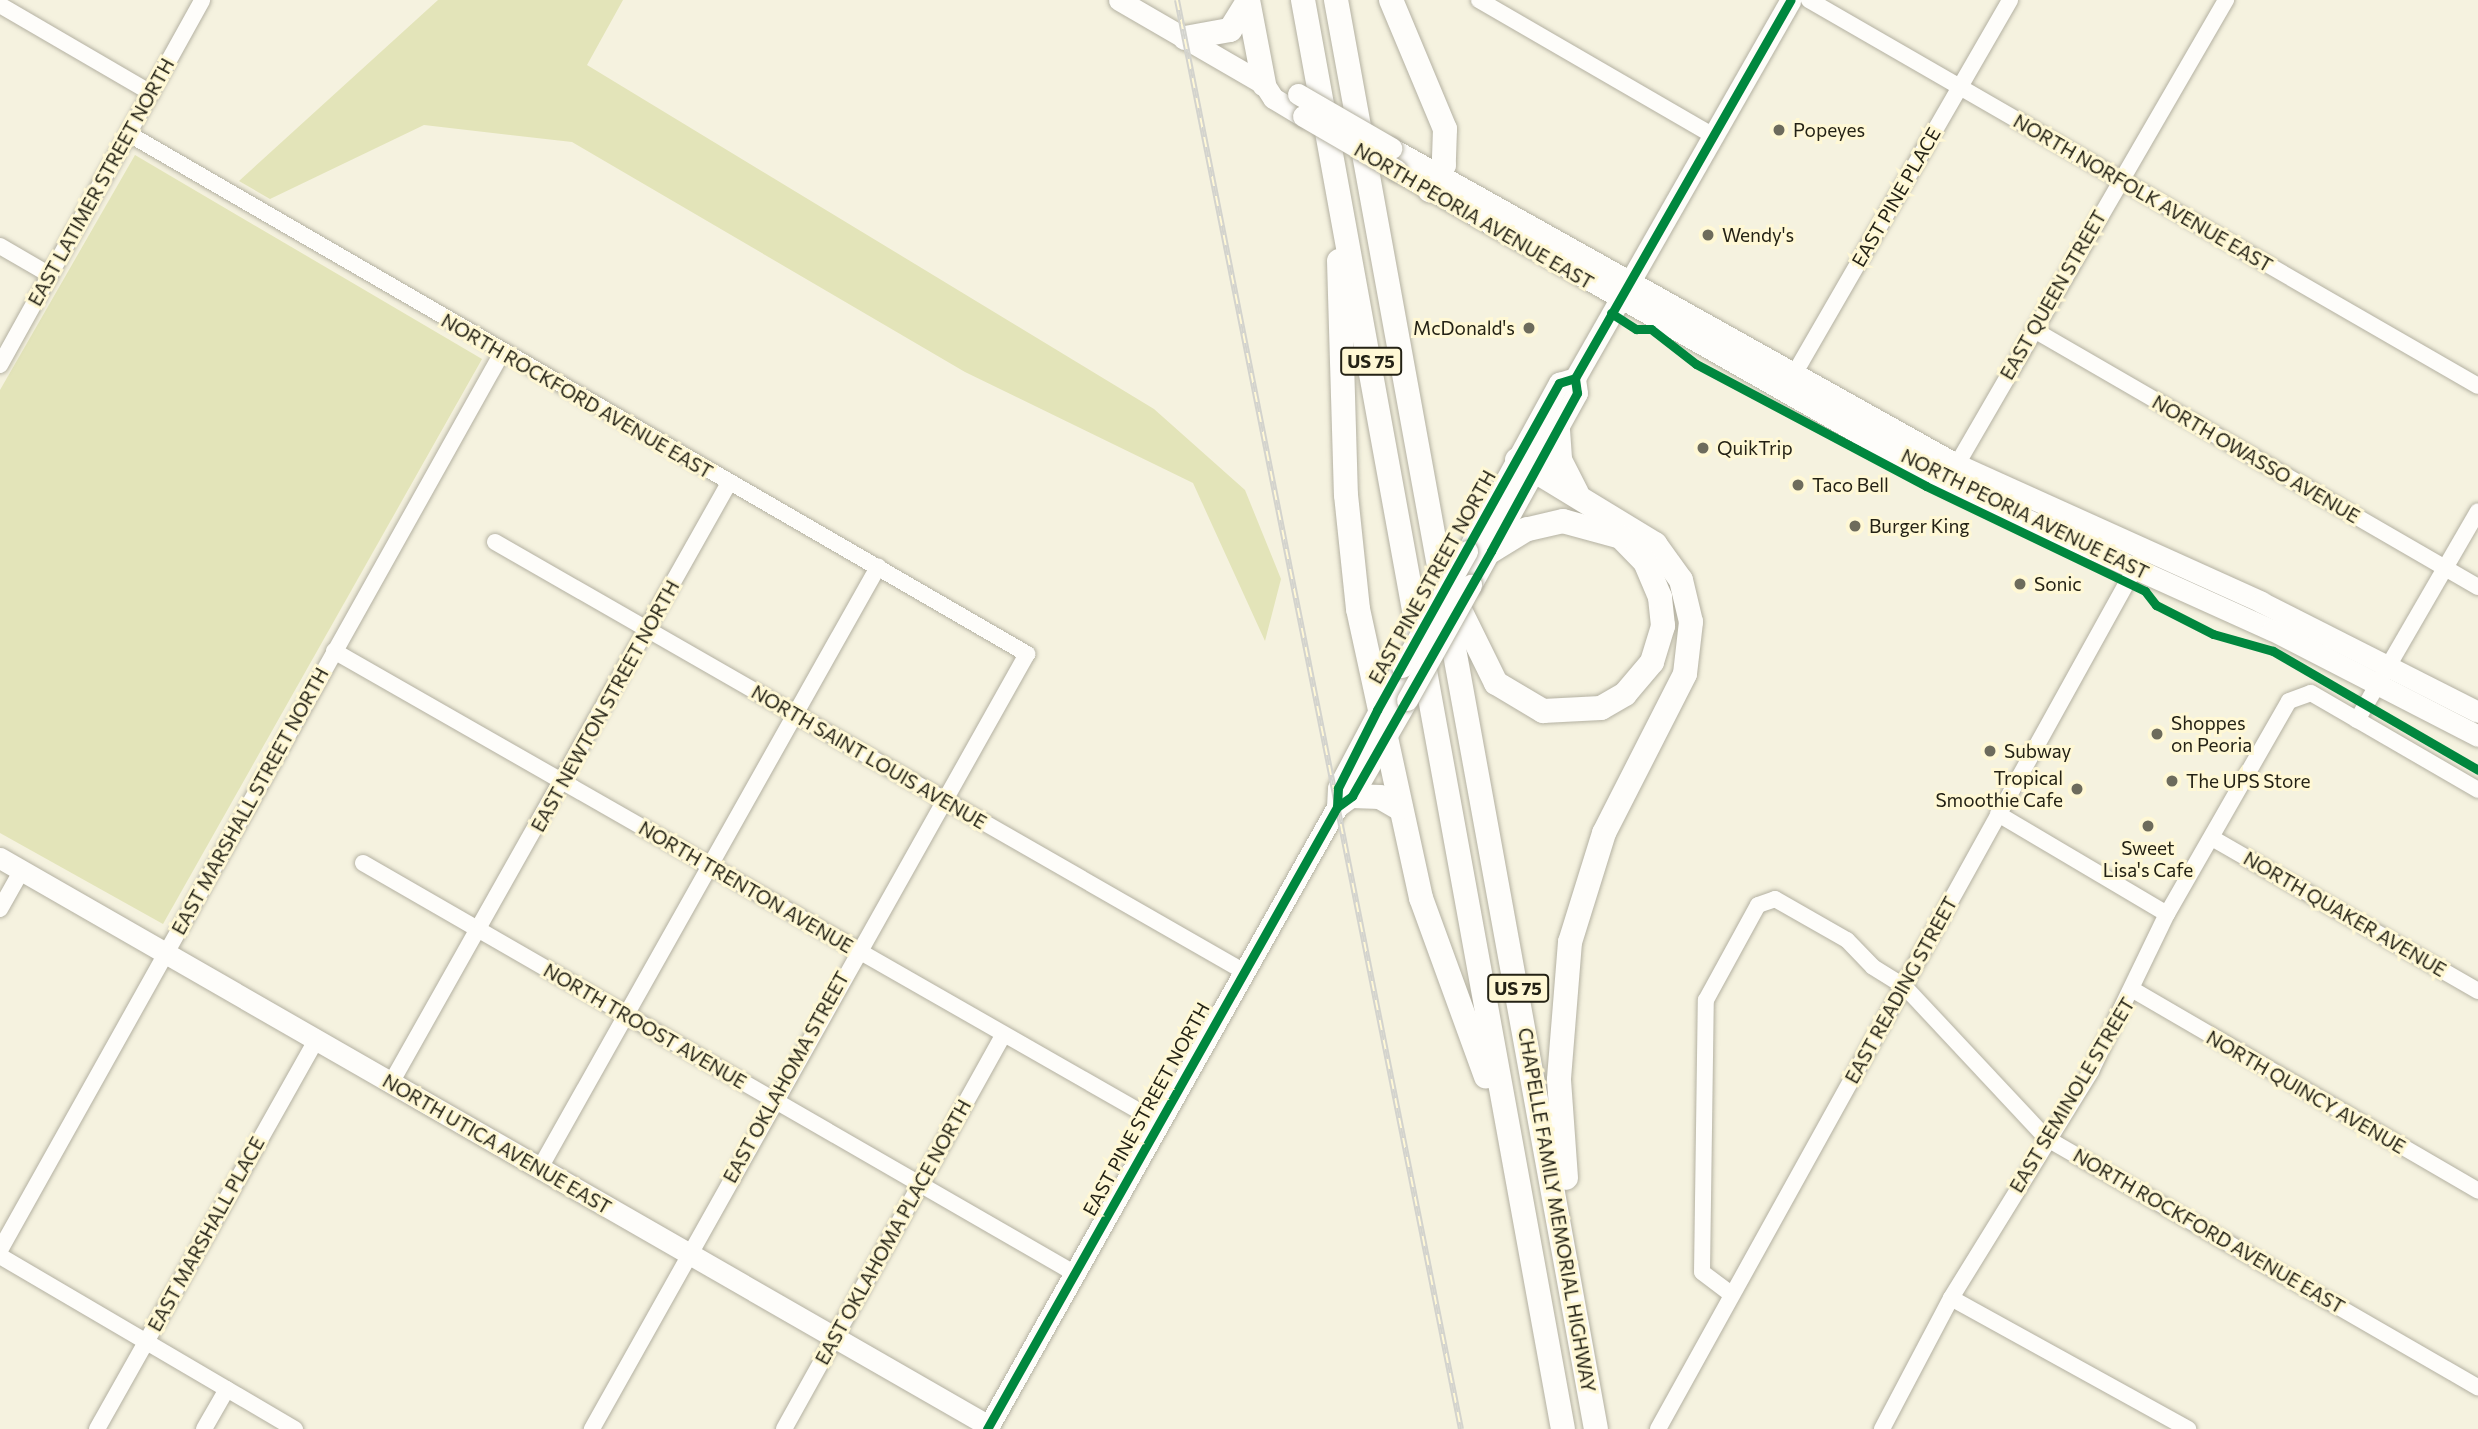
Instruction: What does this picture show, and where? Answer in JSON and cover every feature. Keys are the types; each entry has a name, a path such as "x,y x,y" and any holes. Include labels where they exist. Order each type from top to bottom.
{"highway":[{"name":"CHAPELLE FAMILY MEMORIAL HIGHWAY","path":"1303,0 1563,1429"},
{"name":"CHAPELLE FAMILY MEMORIAL HIGHWAY","path":"1336,0 1441,561 1596,1429"},
{"path":"1391,0 1445,129 1435,182"},
{"path":"1185,38 1230,30 1248,1"},
{"path":"1248,1 1264,85"},
{"path":"1331,143 1349,547 1377,710 1386,738 1420,898 1468,1019 1521,1199"},
{"path":"1558,430 1560,460 1577,494"},
{"path":"1527,465 1577,494 1666,556 1686,594 1692,634 1679,691 1595,856 1565,969 1559,1080 1575,1309"},
{"path":"1441,561 1478,657 1517,701 1555,713 1586,712 1636,684 1657,650 1663,613 1653,574 1630,545 1600,527 1563,521 1527,529 1479,551"},
{"path":"1345,801 1380,797 1399,808"}],"main road":[{"name":"NORTH PEORIA AVENUE EAST","path":"1119,0 1264,85 1298,94 1391,148 1435,182 1619,299 1785,395 1948,484 2140,560"},
{"name":"EAST PINE STREET NORTH","path":"1527,465 1558,430 1577,393 1574,378 1791,0"},
{"name":"NORTH PEORIA AVENUE EAST","path":"1264,85 1273,98 1396,170 1435,182 1629,280 1956,464 2140,560 2385,673 2478,712"},
{"name":"EAST PINE STREET NORTH","path":"1345,801 1338,788 1377,710 1402,667 1479,551 1527,465 1559,383 1574,378"},
{"name":"EAST PINE STREET NORTH","path":"990,1428 1243,971 1386,738 1471,585 1479,551"},
{"name":"NORTH PEORIA AVENUE EAST","path":"2385,673 2478,736"},
{"name":"NORTH UTICA AVENUE EAST","path":"0,858 990,1428"}],"street":[{"name":"EAST LATIMER STREET NORTH","path":"0,365 202,0"},
{"path":"1479,0 1714,136"},
{"name":"NORTH NORFOLK AVENUE EAST","path":"1809,0 2478,386"},
{"name":"EAST PINE PLACE","path":"1785,395 1793,374 2010,0"},
{"name":"EAST QUEEN STREET","path":"1948,484 1956,464 2226,0"},
{"path":"0,5 151,93"},
{"name":"NORTH ROCKFORD AVENUE EAST","path":"129,134 502,353 1027,654"},
{"path":"0,246 50,275"},
{"name":"NORTH OWASSO AVENUE","path":"2034,330 2478,587"},
{"name":"EAST MARSHALL STREET NORTH","path":"0,1250 502,353"},
{"name":"EAST NEWTON STREET NORTH","path":"391,1083 480,930 729,483"},
{"path":"2478,511 2357,720 2478,790"},
{"name":"NORTH SAINT LOUIS AVENUE","path":"495,542 1243,971"},
{"name":"EAST READING STREET","path":"1658,1429 2140,560"},
{"path":"540,1168 878,567"},
{"name":"NORTH TRENTON AVENUE","path":"334,651 564,780 857,952 1158,1122"},
{"name":"EAST OKLAHOMA STREET","path":"592,1429 773,1101 1027,654"},
{"name":"EAST SEMINOLE STREET","path":"1882,1429 1951,1298 2135,991 2168,915 2289,701 2304,692 2357,720"},
{"path":"1998,814 2168,915"},
{"name":"NORTH QUAKER AVENUE","path":"2212,838 2478,991"},
{"name":"NORTH TROOST AVENUE","path":"363,863 1074,1273"},
{"path":"0,909 22,870"},
{"name":"NORTH ROCKFORD AVENUE EAST","path":"1731,1294 1702,1272 1707,992 1758,905 1771,898 1847,940 1873,968 1904,986 2046,1138 2478,1387"},
{"name":"NORTH QUINCY AVENUE","path":"2135,991 2478,1191"},
{"name":"EAST OKLAHOMA PLACE NORTH","path":"784,1429 1003,1034"},
{"name":"EAST MARSHALL PLACE","path":"97,1429 316,1040"},
{"path":"0,1256 295,1429"},
{"path":"1951,1298 2188,1429"},
{"path":"204,1429 227,1389"}],"green space":[{"path":"438,0 623,0 587,65 1154,409 1245,490 1281,579 1265,641 1193,483 965,372 572,142 424,125 270,199 239,181"},
{"path":"135,155 482,359 163,924 0,833 0,390"}],"railway":[{"path":"1177,0 1461,1429"}],"cycle path":[{"path":"987,1429 1337,807 1352,796 1491,551 1577,393 1575,378 1791,0"},
{"path":"1611,313 1636,329 1651,329 1696,364 1926,486 2145,591 2156,605 2213,634 2273,651 2478,770"},
{"path":"1337,807 1338,788 1377,710 1559,383 1575,378"}],"place":[{"name":"Popeyes","path":"1779,130"},
{"name":"Wendy's","path":"1708,235"},
{"name":"McDonald's","path":"1529,328"},
{"name":"QuikTrip","path":"1703,448"},
{"name":"Taco Bell","path":"1798,485"},
{"name":"Burger King","path":"1855,526"},
{"name":"Sonic","path":"2020,584"},
{"name":"Shoppes on Peoria","path":"2157,734"},
{"name":"Subway","path":"1990,751"},
{"name":"The UPS Store","path":"2172,781"},
{"name":"Tropical Smoothie Cafe","path":"2077,789"},
{"name":"Sweet Lisa's Cafe","path":"2148,826"}]}
